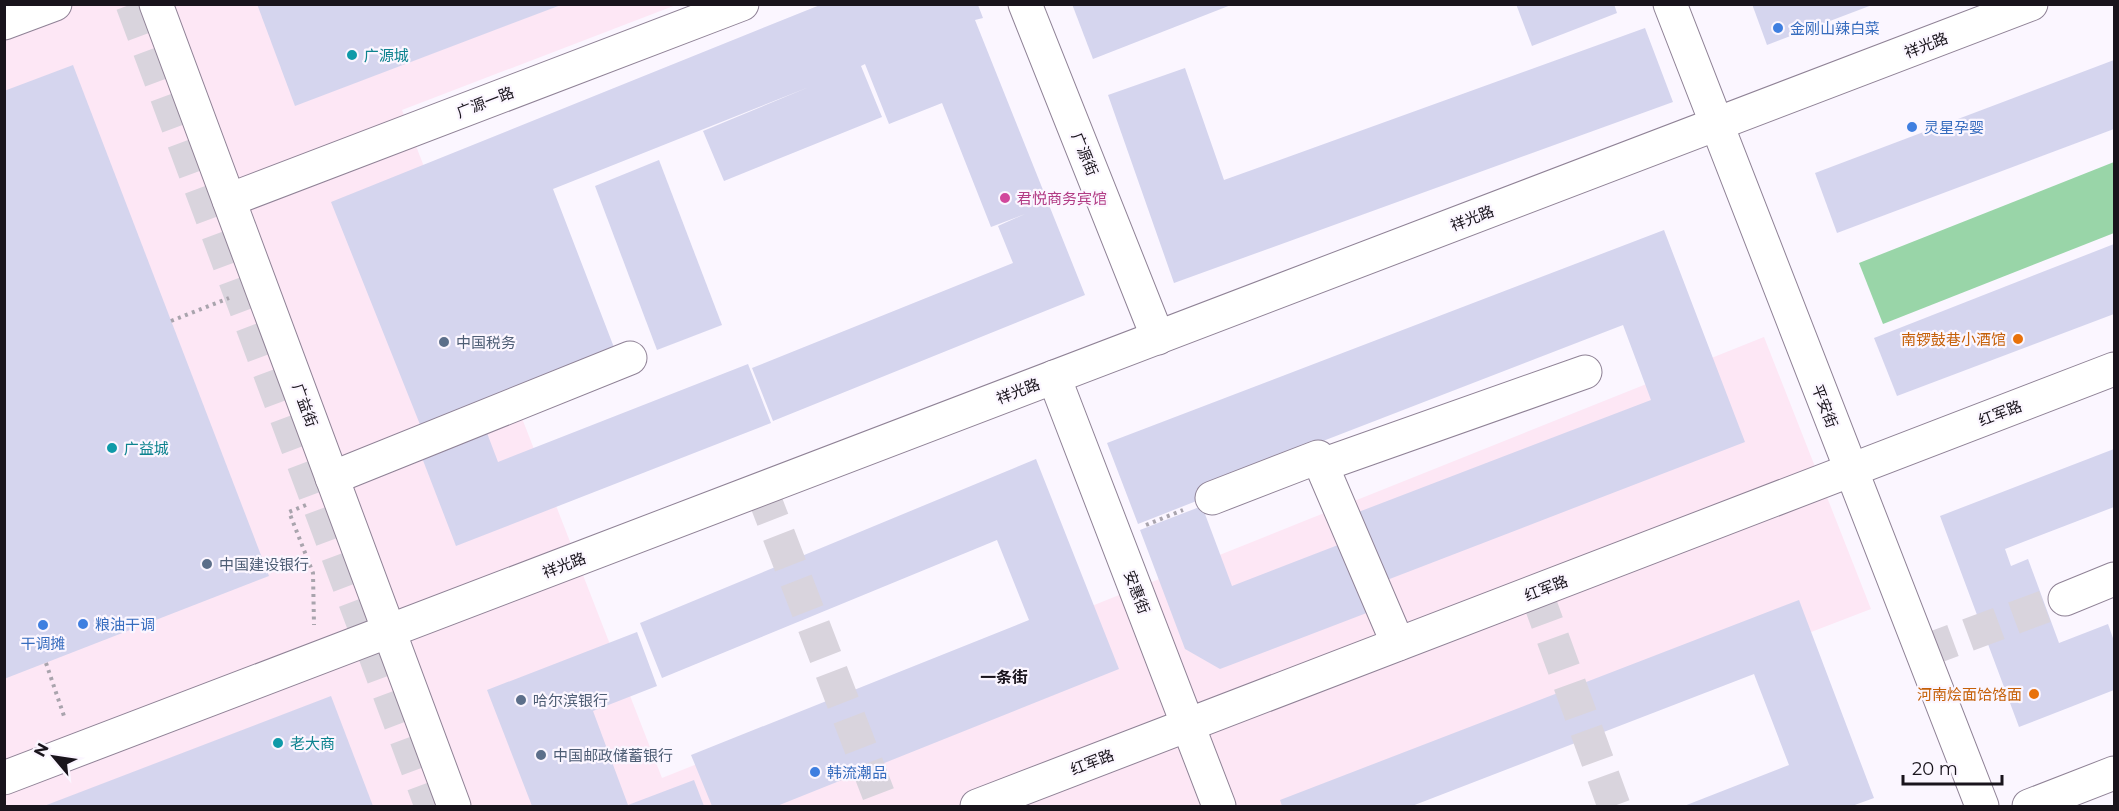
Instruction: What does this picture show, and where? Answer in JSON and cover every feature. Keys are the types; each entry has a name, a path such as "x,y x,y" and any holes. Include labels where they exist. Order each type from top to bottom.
{"street":[{"name":"广益街","path":"156,4 454,807"},
{"name":"广源一路","path":"229,200 742,4"},
{"name":"广源街","path":"1025,4 1158,338"},
{"name":"平安街","path":"1670,4 1982,807"},
{"name":"祥光路","path":"4,778 2031,4"},
{"path":"4,23 51,6"},
{"path":"332,478 630,358"},
{"name":"红军路","path":"977,807 2115,369"},
{"path":"1322,465 1585,372"},
{"name":"安惠街","path":"1054,377 1220,807"},
{"path":"1212,498 1318,457 1398,644"},
{"path":"2065,599 2115,579"},
{"path":"2029,807 2115,773"}],"path":[{"path":"171,321 260,286"},
{"path":"1116,537 1212,498"},
{"path":"308,504 289,512 313,573 315,659"},
{"path":"46,663 76,751"}],"shaded area":[{"path":"5,5 676,5 402,110 662,778 1764,337 1871,609 1360,806 5,806"}],"green space":[{"path":"2114,162 2114,233 1883,324 1859,263"}],"building":[{"name":"广源城","path":"257,4 561,4 561,5 295,106"},
{"path":"1072,4 1231,4 1231,5 1093,59"},
{"path":"1516,4 1614,4 1617,13 1532,46"},
{"path":"1752,4 1872,4 1872,5 1767,45"},
{"path":"820,5 978,5 983,18 975,20 1085,295 773,421 752,368 1013,263 998,226 1025,214 991,227 942,103 889,124 865,64 861,66 882,117 724,181 703,131 809,87 553,189 615,350 421,427 331,202"},
{"path":"1645,28 1673,102 1174,283 1108,95 1185,68 1224,180"},
{"path":"2114,60 2114,129 1837,233 1815,173"},
{"name":"广益城","path":"73,65 269,576 4,679 4,91"},
{"path":"659,160 722,325 657,350 595,186"},
{"path":"1664,230 1745,442 1374,585 1348,516 1651,400 1623,325 1196,490 1199,500 1138,524 1107,443"},
{"path":"2114,244 2114,314 1897,396 1874,338"},
{"path":"748,364 771,423 456,546 419,450 484,425 498,462"},
{"path":"2114,449 2114,507 2005,549 2011,566 2028,559 2059,643 2108,624 2114,641 2114,690 2019,727 1940,516"},
{"path":"1036,459 1119,669 777,806 712,806 691,755 1029,620 997,540 662,678 640,623"},
{"path":"1202,506 1232,586 1351,540 1377,609 1220,669 1185,649 1140,530"},
{"path":"1799,600 1874,798 1852,806 1684,806 1789,765 1754,674 1412,806 1282,806 1280,800"},
{"path":"637,632 657,686 593,711 628,805 694,780 704,806 532,806 487,690"},
{"name":"老大商","path":"331,696 373,806 44,806"}],"tunnel":[{"path":"132,4 431,806"},
{"path":"761,489 883,806"},
{"path":"1536,592 1614,806"},
{"path":"1922,652 2065,599"}],"place":[{"name":"金刚山辣白菜","path":"1778,28"},
{"name":"广源城","path":"352,55"},
{"name":"灵星孕婴","path":"1912,127"},
{"name":"君悦商务宾馆","path":"1005,198"},
{"name":"南锣鼓巷小酒馆","path":"2018,339"},
{"name":"中国税务","path":"444,342"},
{"name":"广益城","path":"112,448"},
{"name":"中国建设银行","path":"207,564"},
{"name":"粮油干调","path":"83,624"},
{"name":"干调摊","path":"43,625"},
{"name":"河南烩面饸饹面","path":"2034,694"},
{"name":"哈尔滨银行","path":"521,700"},
{"name":"老大商","path":"278,743"},
{"name":"中国邮政储蓄银行","path":"541,755"},
{"name":"韩流潮品","path":"815,772"}],"district":[{"name":"一条街","path":"1004,677"}]}
